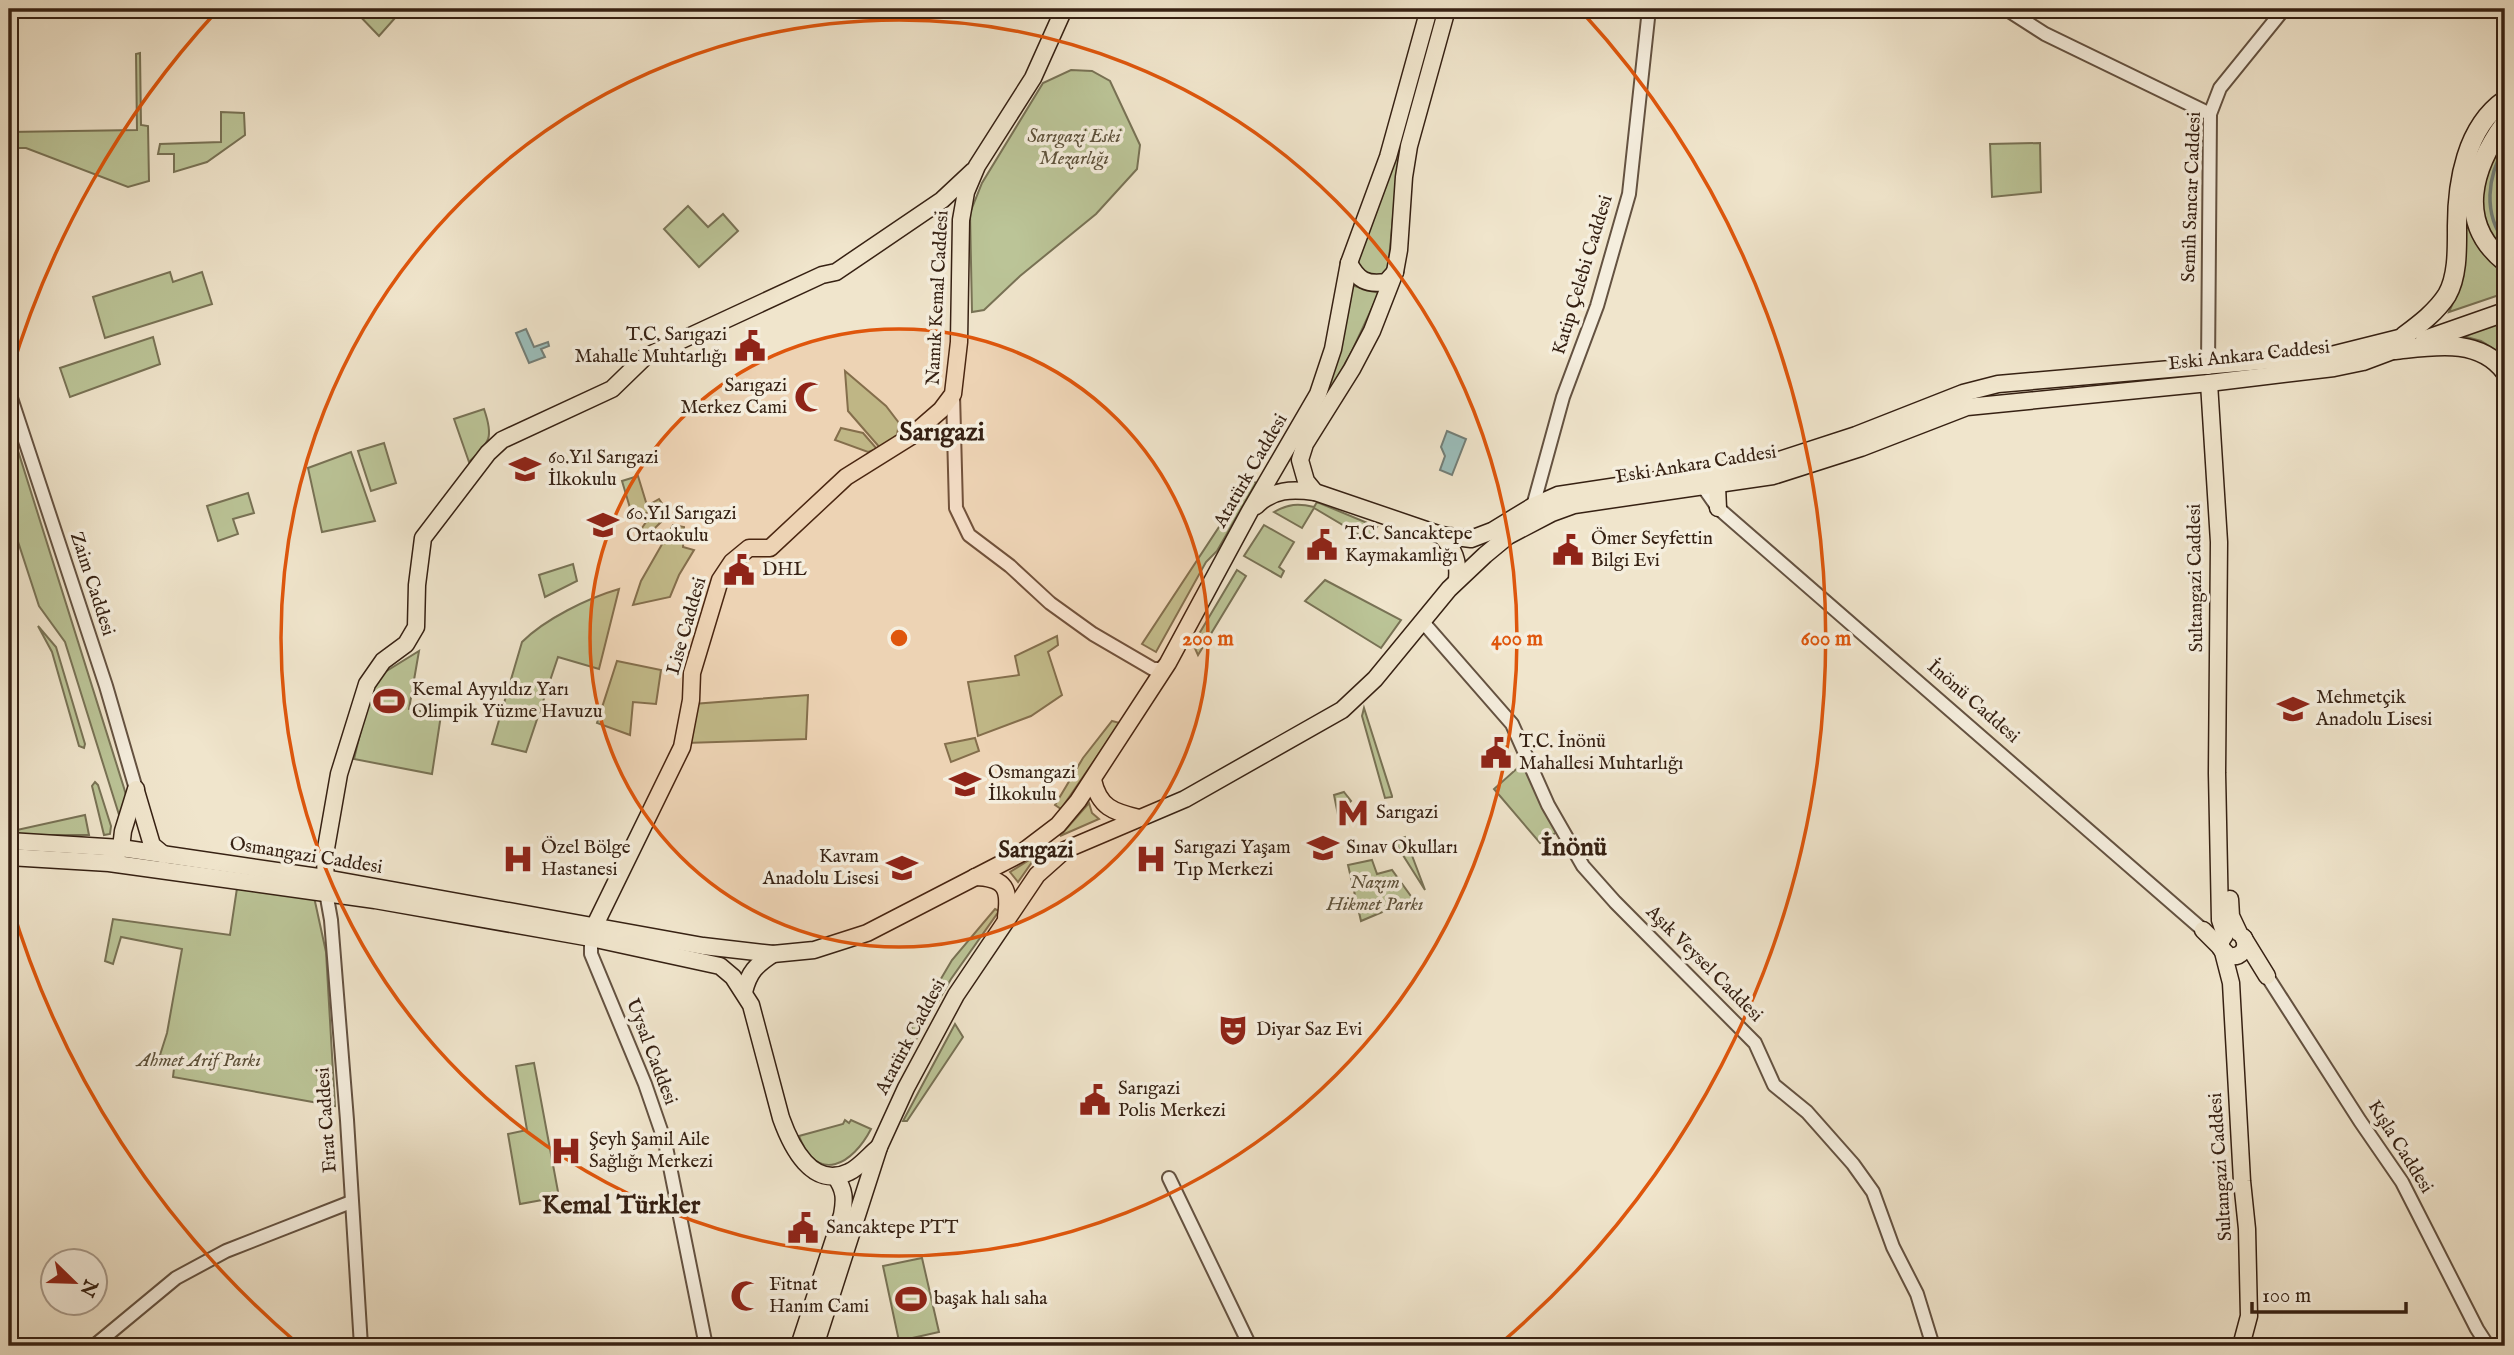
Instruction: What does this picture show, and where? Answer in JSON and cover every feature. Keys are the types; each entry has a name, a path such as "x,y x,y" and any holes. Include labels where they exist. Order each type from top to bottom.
{"highway":[{"path":"2400,343 2432,315 2448,293 2457,254 2457,203 2463,167 2469,147 2505,100"},
{"path":"2505,123 2482,159 2474,197 2480,234 2490,250 2505,262"},
{"path":"2400,343 2505,301"},
{"path":"2400,343 2505,312"},
{"path":"2400,343 2471,348 2487,356 2505,372"}],"main road":[{"name":"Namık Kemal Caddesi","path":"953,394 966,192 977,166 1033,78 1063,9"},
{"name":"Atatürk Caddesi","path":"975,877 1020,854 1058,825 1093,780 1168,663 1318,394 1333,349 1349,263 1388,157 1429,9"},
{"name":"Atatürk Caddesi","path":"1315,492 1301,471 1300,460 1305,444 1352,369 1372,331 1395,272 1409,146 1447,9"},
{"path":"326,885 325,855 339,774 367,684 383,661 406,644 416,627 417,585 423,538 488,453 502,440 612,389 645,357 822,275 836,272 945,198 977,166"},
{"path":"945,198 954,199 963,209"},
{"path":"1349,263 1356,277 1366,282 1385,282 1395,272"},
{"name":"Eski Ankara Caddesi","path":"1139,818 1214,784 1342,710 1375,679 1457,580 1508,536 1552,513 1574,505 1773,476 1861,448 1967,407 2208,376 2400,343"},
{"name":"Eski Ankara Caddesi","path":"1441,535 1471,539 1492,531 1532,506 1558,495 1769,463 1856,435 1963,393 1998,384 2208,376"},
{"name":"Sultangazi Caddesi","path":"2208,376 2218,542 2217,773 2223,782 2239,1137 2247,1229 2249,1316 2241,1346"},
{"name":"Lise Caddesi","path":"593,932 682,747 691,700 692,673 720,580 732,562 749,548 770,548 846,477 910,437 941,410 953,394"},
{"path":"1718,508 1710,487 1721,478 1783,466 1828,443"},
{"path":"1251,511 1261,501 1285,490 1315,492 1441,535 1459,564 1457,580"},
{"path":"1093,780 1096,794 1103,803 1113,810 1139,818"},
{"path":"112,853 123,831 136,789"},
{"path":"136,789 152,845 165,856"},
{"name":"Atatürk Caddesi","path":"815,1346 878,1147 907,1085 957,995 1006,919 1037,875 1052,860 1065,850 1139,818"},
{"name":"Osmangazi Caddesi","path":"9,841 112,853 326,885"},
{"name":"Osmangazi Caddesi","path":"9,857 112,853 165,856 593,932 773,954 814,950 867,933 975,877"},
{"path":"975,877 988,877 1005,887 1009,896 1006,919"},
{"path":"2203,930 2231,945"},
{"name":"Osmangazi Caddesi","path":"593,932 720,966 744,992"},
{"name":"Kışla Caddesi","path":"2231,945 2267,976"},
{"path":"773,954 754,967 744,992 758,1029 781,1118 790,1140 803,1162 817,1173 835,1176 851,1172 878,1147"},
{"path":"799,1346 842,1215 845,1199 842,1185 835,1176"}],"street":[{"name":"Katip Çelebi Caddesi","path":"1532,506 1563,397 1597,306 1629,194 1649,9"},
{"path":"2006,9 2045,34 2210,114"},
{"name":"Semih Sancar Caddesi","path":"2208,376 2210,114 2220,89 2284,9"},
{"name":"Zaim Caddesi","path":"9,392 106,686 136,789"},
{"name":"Namık Kemal Caddesi","path":"953,394 957,508 969,535 1010,566 1050,603 1093,634 1153,669 1160,669 1168,663"},
{"name":"İnönü Caddesi","path":"1718,508 2203,930"},
{"name":"Aşık Veysel Caddesi","path":"1422,621 1513,724 1548,805 1583,866 1615,902 1755,1043 1774,1085 1807,1112 1873,1192 1893,1247 1917,1294 1933,1346"},
{"name":"Fırat Caddesi","path":"326,885 331,920 352,1202 360,1346"},
{"name":"Uysal Caddesi","path":"593,932 591,954 645,1084 664,1142 706,1346"},
{"name":"Kışla Caddesi","path":"2267,976 2402,1182 2453,1285 2488,1346"},
{"path":"1168,1178 1250,1346"},
{"path":"94,1346 176,1278 226,1251 352,1202"}],"green space":[{"path":"353,9 403,9 379,36"},
{"path":"1435,9 1438,9 1399,155 1388,269 1383,275 1374,275 1363,272 1357,261"},
{"path":"140,53 141,125 148,126 149,181 128,187 26,148 9,148 9,132 137,130 136,54"},
{"name":"Sarıgazi Eski Mezarlığı","path":"1071,70 1092,71 1110,81 1140,145 1137,169 1096,214 1020,276 984,310 972,312 970,213 982,183 1043,83"},
{"path":"221,112 244,113 245,135 207,162 174,172 174,154 158,154 160,144 221,142"},
{"path":"2505,137 2505,251 2492,237 2485,223 2482,197 2488,172"},
{"path":"2040,143 2041,192 1992,197 1990,144"},
{"path":"688,206 708,227 723,214 738,231 699,267 664,229"},
{"path":"2466,228 2471,228 2481,251 2505,268 2505,293 2449,312 2461,285"},
{"path":"170,272 173,282 202,272 212,304 105,338 93,297"},
{"path":"1351,285 1379,293 1352,351 1295,454 1292,453"},
{"path":"2505,318 2505,356 2481,341 2459,335"},
{"path":"153,337 160,364 70,397 60,368"},
{"path":"845,371 886,406 899,423 897,435 881,449 848,411"},
{"path":"484,409 489,427 488,439 469,462 454,419"},
{"path":"9,422 124,788 127,799 120,818 65,642 39,606 9,514"},
{"path":"841,428 863,433 877,449 868,452 835,440"},
{"path":"384,443 396,483 371,491 358,451"},
{"path":"351,452 375,521 322,532 308,468"},
{"path":"638,476 649,512 633,518 622,481"},
{"path":"1252,480 1256,483 1217,551 1206,562 1156,652 1142,644 1219,527 1223,530"},
{"path":"248,493 254,513 233,519 238,534 218,541 207,506"},
{"path":"659,499 669,514 643,540 637,535 651,515 652,503"},
{"path":"1317,502 1377,527 1368,540 1314,508 1302,528 1274,512 1293,505 1314,507"},
{"path":"673,525 684,527 683,547 694,550 670,597 633,605 641,581"},
{"path":"1264,525 1294,542 1279,567 1284,571 1281,577 1244,556"},
{"path":"573,564 577,581 545,597 539,575"},
{"path":"1237,570 1246,576 1198,655 1193,644"},
{"path":"1325,580 1401,620 1381,648 1305,601"},
{"path":"619,589 599,669 558,657 526,752 492,744 522,642 542,625 568,610"},
{"path":"38,626 56,647 84,748 79,746 52,652"},
{"path":"1057,636 1058,645 1048,652 1062,695 1031,716 978,736 968,682 1019,675 1015,656"},
{"name":"Kemal Ayyıldız Yarı Olimpik Yüzme Havuzu","path":"419,651 409,709 441,715 432,774 354,759 370,692 385,672"},
{"path":"617,661 661,670 656,704 633,702 630,735 597,723"},
{"path":"808,695 806,739 686,743 693,704"},
{"path":"1364,708 1392,797 1385,798 1362,716"},
{"path":"1112,721 1120,723 1061,809 1055,805 1083,758"},
{"path":"975,738 979,751 951,762 945,744"},
{"path":"1522,764 1557,832 1540,843 1494,789"},
{"path":"95,782 111,826 110,834 104,835 92,786"},
{"path":"1344,792 1351,801 1338,815 1334,795"},
{"path":"1089,803 1092,813 1099,819 1060,836"},
{"path":"85,815 89,835 9,835 9,829 17,830"},
{"path":"1405,837 1425,890 1394,841"},
{"path":"1037,855 1018,882 1010,872"},
{"name":"Nazım Hikmet Parkı","path":"1372,860 1377,874 1392,870 1413,899 1361,921 1348,865"},
{"name":"Ahmet Arif Parkı","path":"237,888 314,897 326,952 335,1106 173,1077 175,1060 160,1055 167,1033 182,949 121,937 113,964 105,961 113,919 230,935"},
{"path":"995,909 999,911 951,979 907,1055 902,1050 903,1043 952,960"},
{"path":"955,1024 963,1037 907,1121 903,1121"},
{"path":"534,1063 559,1197 520,1204 508,1134 527,1130 516,1066"},
{"path":"845,1120 871,1129 864,1141 845,1160 835,1164 825,1165 816,1160 807,1151 799,1136 843,1124"},
{"name":"başak halı saha","path":"922,1258 939,1332 899,1341 883,1266"}],"water":[{"path":"526,329 534,347 548,342 549,346 541,349 545,357 529,363 516,333"},
{"path":"1447,431 1466,439 1452,475 1440,470 1445,456 1441,447"}],"waterway":[{"path":"2505,147 2494,170 2490,195 2493,219 2505,242"}],"place":[{"name":"T.C. Sarıgazi Mahalle Muhtarlığı","path":"750,346"},
{"name":"Sarıgazi Merkez Cami","path":"810,397"},
{"name":"60.Yıl Sarıgazi İlkokulu","path":"525,469"},
{"name":"60.Yıl Sarıgazi Ortaokulu","path":"603,525"},
{"name":"T.C. Sancaktepe Kaymakamlığı","path":"1322,545"},
{"name":"Ömer Seyfettin Bilgi Evi","path":"1568,550"},
{"name":"DHL","path":"739,570"},
{"name":"Kemal Ayyıldız Yarı Olimpik Yüzme Havuzu","path":"389,701"},
{"name":"Mehmetçik Anadolu Lisesi","path":"2293,709"},
{"name":"T.C. İnönü Mahallesi Muhtarlığı","path":"1496,753"},
{"name":"Osmangazi İlkokulu","path":"965,784"},
{"name":"Sarıgazi","path":"1353,813"},
{"name":"Sınav Okulları","path":"1323,848"},
{"name":"Özel Bölge Hastanesi","path":"518,859"},
{"name":"Sarıgazi Yaşam Tıp Merkezi","path":"1151,859"},
{"name":"Kavram Anadolu Lisesi","path":"902,868"},
{"name":"Diyar Saz Evi","path":"1233,1030"},
{"name":"Sarıgazi Polis Merkezi","path":"1095,1100"},
{"name":"Şeyh Şamil Aile Sağlığı Merkezi","path":"566,1151"},
{"name":"Sancaktepe PTT","path":"803,1228"},
{"name":"Fitnat Hanım Cami","path":"746,1296"},
{"name":"başak halı saha","path":"911,1299"}],"district":[{"name":"Sarıgazi","path":"942,432"},
{"name":"İnönü","path":"1574,847"},
{"name":"Sarıgazi","path":"1036,850"},
{"name":"Kemal Türkler","path":"621,1205"}]}
